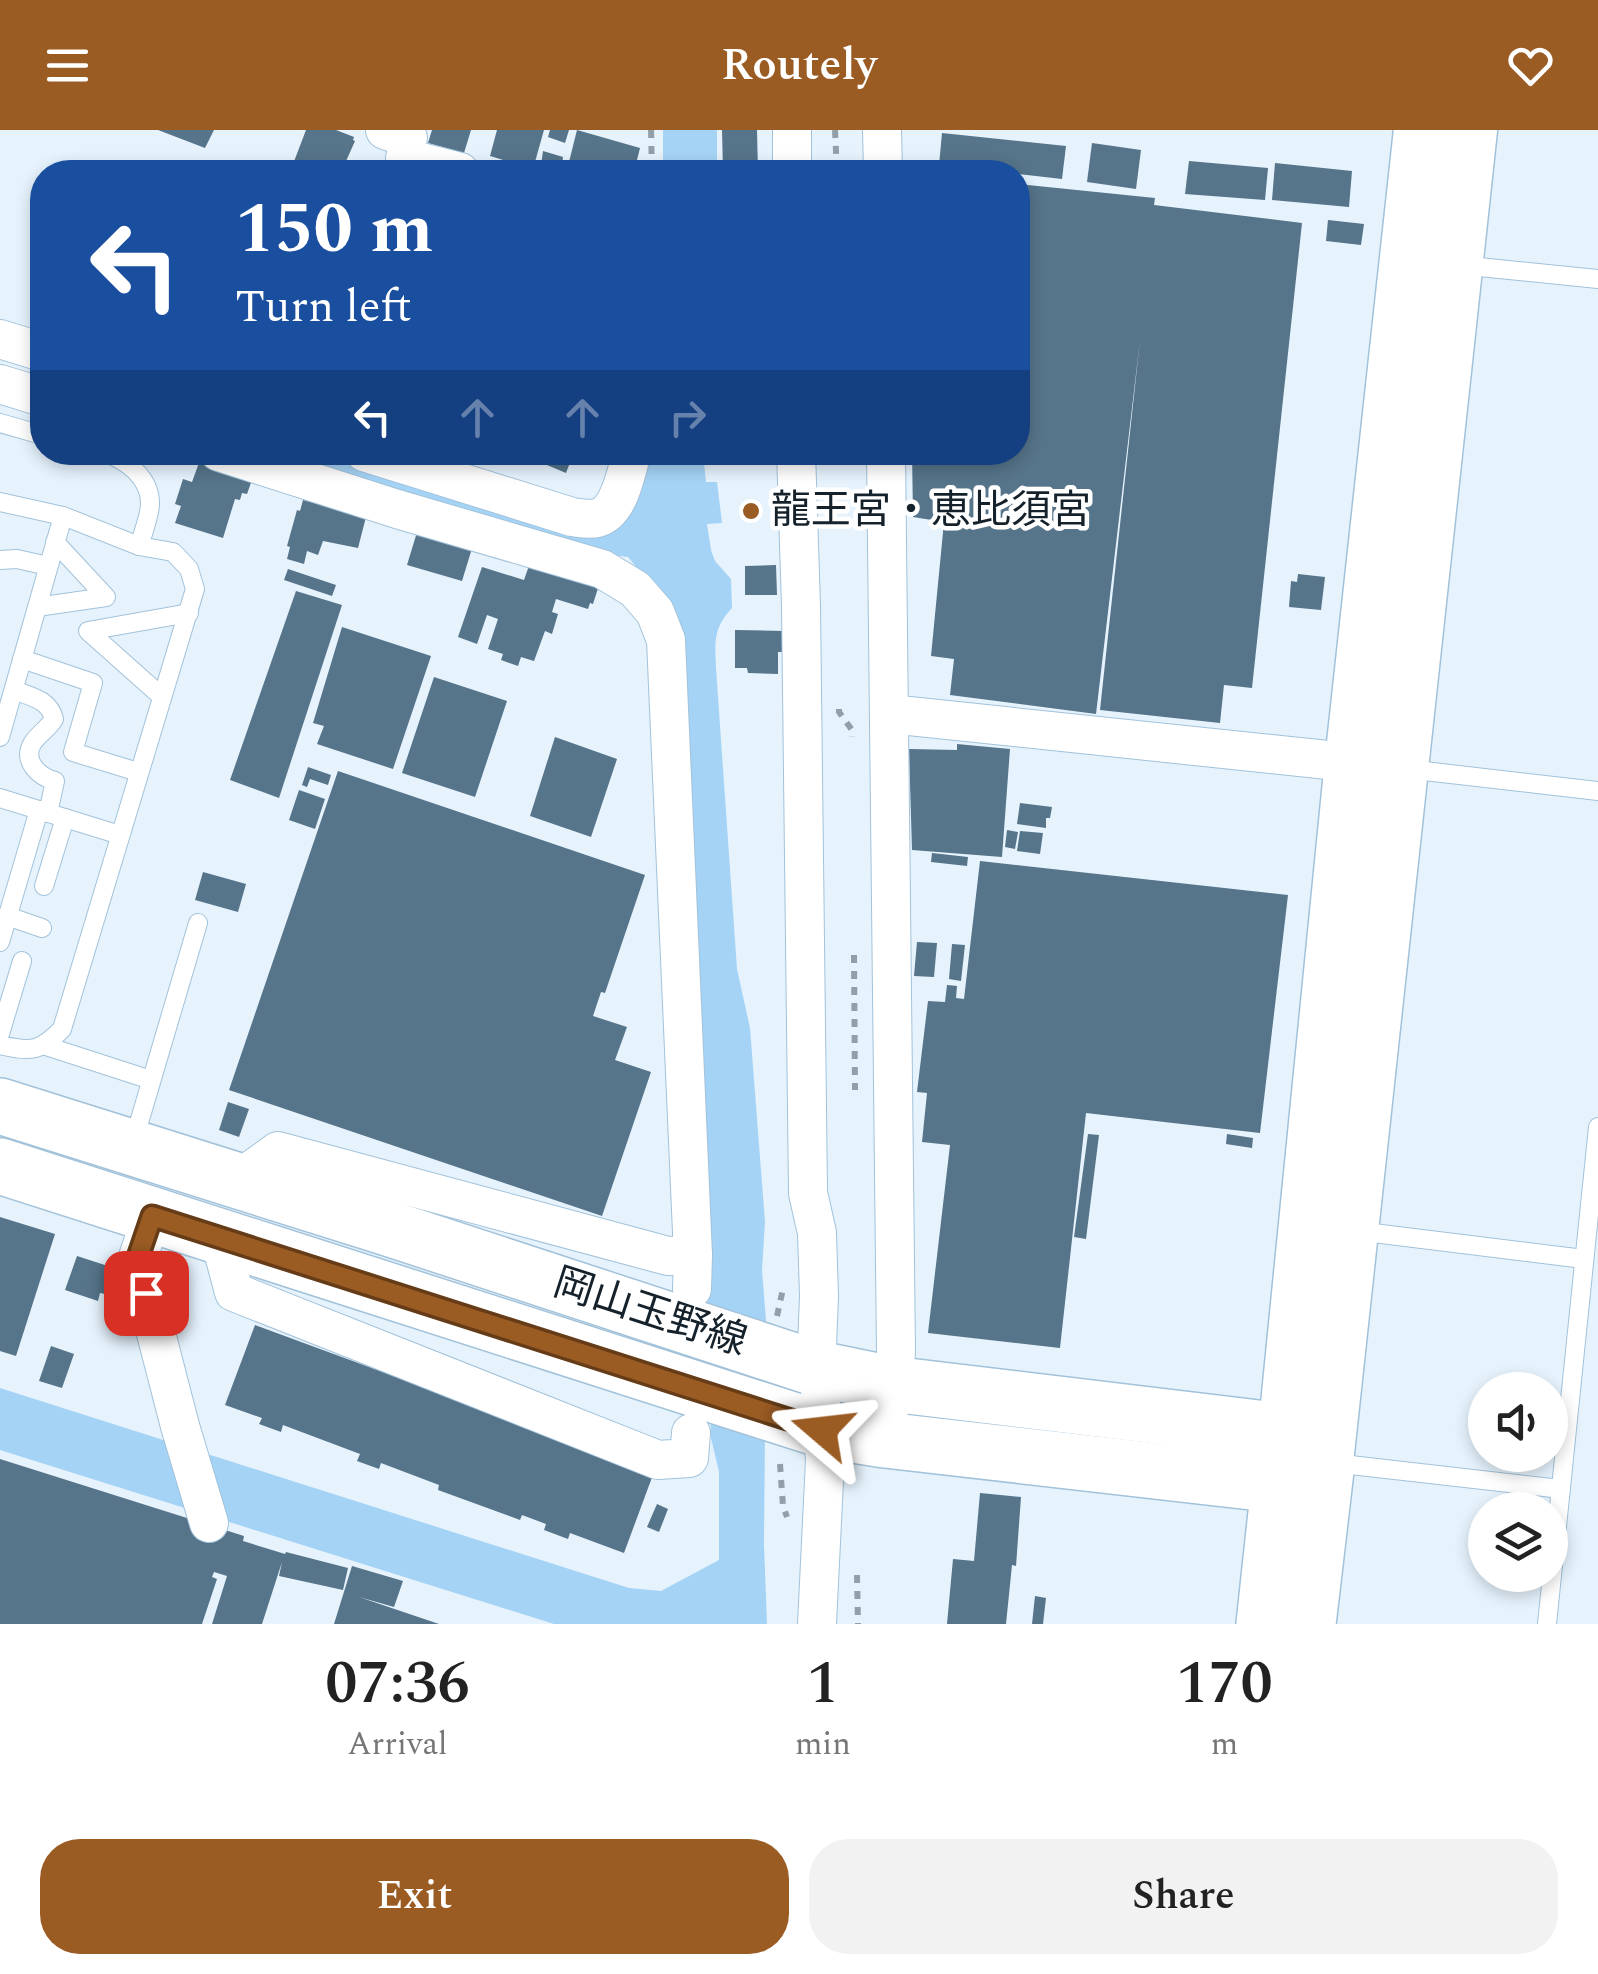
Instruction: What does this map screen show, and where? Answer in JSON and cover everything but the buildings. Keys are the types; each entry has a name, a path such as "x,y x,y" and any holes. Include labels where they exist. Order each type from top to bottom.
{"main road":[{"name":"岡山玉野線","path":"0,1106 818,1369 891,1384 1283,1431 1303,1473 885,1440 822,1430 0,1166"},
{"path":"1264,1624 1303,1473"},
{"path":"1303,1473 1308,1624"}],"street":[{"path":"792,130 792,160"},
{"path":"882,130 883,160"},
{"path":"1303,1473 1351,1230 1402,768 1431,263 1420,130"},
{"path":"1283,1431 1351,762 1431,263 1471,130"},
{"path":"402,146 433,160"},
{"path":"0,339 30,348"},
{"path":"0,384 30,393"},
{"path":"322,465 386,473 594,519 606,514 616,499 628,465"},
{"path":"790,465 801,606 808,1193 817,1233 818,1369 825,1460 818,1624"},
{"path":"885,1440 896,1353 886,465"},
{"path":"238,1180 278,1151 668,1256 692,1272 666,640 655,612 635,589 602,569 386,473"},
{"path":"890,714 1402,768"},
{"path":"152,1216 137,1260 208,1523"},
{"path":"219,1236 234,1292 658,1460 689,1458 691,1434"}],"lane":[{"path":"1431,263 1598,279"},
{"path":"0,423 30,432"},
{"path":"129,465 138,473 150,502 140,546"},
{"path":"0,502 63,516 140,546 173,552 189,569 195,588 68,1014 62,1029 46,1046"},
{"path":"1,729 63,516"},
{"path":"37,607 106,597 56,542"},
{"path":"0,560 18,559 48,566"},
{"path":"161,696 88,631 188,613"},
{"path":"22,660 94,683 73,752 138,772"},
{"path":"14,690 46,702 54,719 31,745 29,757 33,768 44,778 56,781 44,886"},
{"path":"1402,768 1598,791"},
{"path":"0,798 120,835"},
{"path":"0,942 50,814"},
{"path":"7,916 42,928"},
{"path":"132,1148 198,923"},
{"path":"0,1034 22,961"},
{"path":"0,1045 24,1050 46,1046 152,1080"},
{"path":"1547,1624 1598,1127"},
{"path":"1351,1230 1584,1258"},
{"path":"1303,1473 1561,1489"}],"path":[{"path":"651,130 652,160"},
{"path":"835,130 836,160"},
{"path":"839,692 839,712 852,730 852,750"},
{"path":"854,950 855,1090"}],"water":[{"path":"663,130 717,130 717,160 663,160"},
{"path":"299,465 389,465 594,527 633,465 704,465 706,482 717,482 722,523 707,524 715,561 731,579 732,608 716,636 716,668 737,969 750,1028 765,1222 762,1270 766,1320 767,1624 554,1624 0,1450 0,1388 629,1588 661,1591 719,1560 719,1472 711,1438 706,1206 655,590 628,557 594,553"}],"place":[{"name":"龍王宮・恵比須宮","path":"751,511"}],"route":[{"path":"146,1293 137,1260 152,1216 822,1430"}]}
